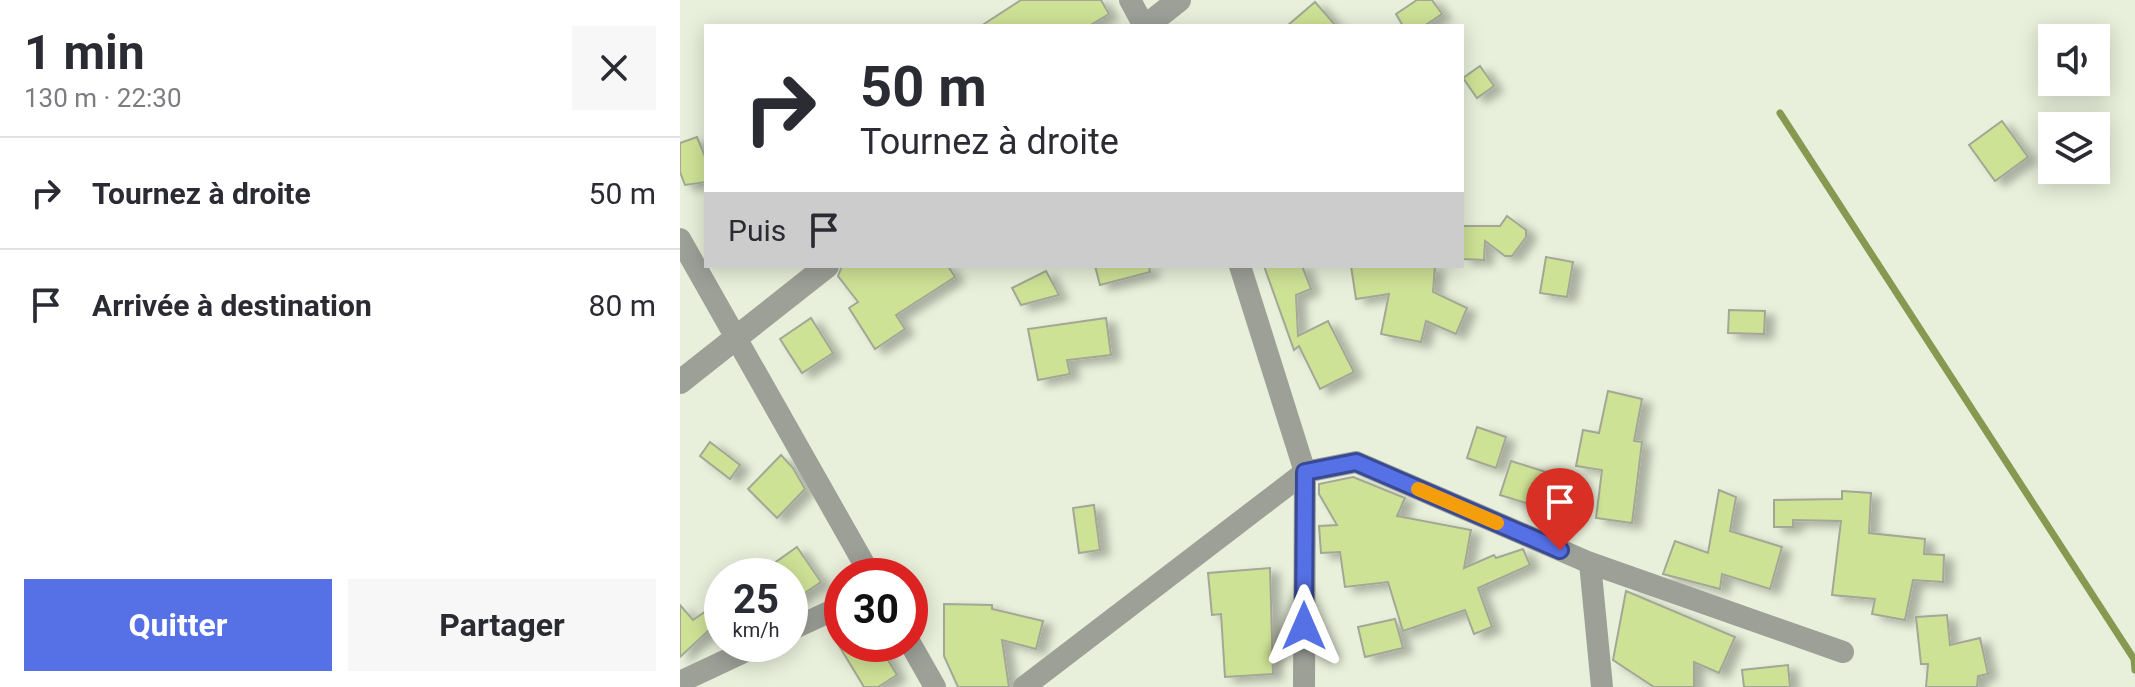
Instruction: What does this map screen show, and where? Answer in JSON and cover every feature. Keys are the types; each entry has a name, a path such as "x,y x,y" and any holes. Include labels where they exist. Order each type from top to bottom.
{"street":[{"path":"1130,0 1144,24"},
{"path":"1148,24 1179,0"},
{"path":"680,239 861,558"},
{"path":"680,382 733,337 824,268"},
{"path":"1241,268 1305,472 1304,687"},
{"path":"1024,687 1305,472 1356,462 1590,563 1843,652"},
{"path":"1590,563 1602,687"},
{"path":"680,682 723,662"},
{"path":"921,662 935,687"}],"building":[{"path":"1021,0 1101,0 1109,14 1092,24 984,24"},
{"path":"1417,0 1432,0 1442,14 1427,24 1402,24 1396,14"},
{"path":"1315,2 1334,24 1289,24"},
{"path":"1480,66 1494,86 1477,98 1464,77"},
{"path":"2002,121 2028,157 1995,181 1969,145"},
{"path":"697,137 704,154 704,182 685,185 680,172 680,143"},
{"path":"1507,216 1526,230 1526,237 1512,256 1505,256 1485,241 1484,260 1464,259 1464,226 1500,226"},
{"path":"1546,257 1573,262 1567,297 1540,293"},
{"path":"841,268 949,268 955,277 896,315 905,329 875,349 849,308 858,302 838,276"},
{"path":"1096,268 1149,268 1150,272 1100,285"},
{"path":"1265,268 1303,268 1311,289 1296,295 1298,336 1328,321 1354,372 1320,389 1299,346 1294,350"},
{"path":"1351,268 1435,268 1433,292 1467,308 1456,334 1426,321 1421,342 1381,334 1389,294 1356,299"},
{"path":"1046,271 1059,295 1021,305 1012,288"},
{"path":"1729,310 1765,311 1764,334 1728,333"},
{"path":"811,318 833,353 802,373 780,339"},
{"path":"1106,318 1111,355 1067,360 1070,374 1038,380 1028,329"},
{"path":"1608,391 1642,399 1634,441 1642,442 1632,523 1596,518 1602,470 1576,466 1583,430 1599,433"},
{"path":"1477,427 1506,437 1496,468 1467,458"},
{"path":"710,442 740,465 730,479 700,456"},
{"path":"781,455 805,489 777,518 748,489"},
{"path":"1511,461 1549,473 1539,507 1500,495"},
{"path":"1353,477 1405,498 1397,516 1471,530 1464,568 1494,555 1496,558 1523,549 1530,565 1478,588 1492,627 1474,634 1465,610 1403,631 1388,582 1345,587 1340,552 1321,553 1319,526 1337,525 1319,494 1319,484"},
{"path":"1719,490 1736,497 1730,531 1782,547 1770,589 1722,574 1720,589 1663,574 1675,541 1708,553"},
{"path":"1842,491 1871,493 1869,533 1925,539 1924,554 1944,555 1943,582 1913,580 1905,620 1872,614 1875,599 1832,595 1841,521 1793,520 1793,527 1774,527 1774,500 1842,499"},
{"path":"1094,505 1100,550 1079,553 1073,508"},
{"path":"797,547 805,558 781,558"},
{"path":"808,563 821,582 808,591"},
{"path":"1270,568 1273,674 1225,677 1221,614 1212,615 1208,573"},
{"path":"1626,591 1735,637 1719,673 1694,662 1694,687 1654,687 1613,660"},
{"path":"944,604 992,605 992,609 1043,621 1036,649 1002,640 1009,687 958,687 944,656"},
{"path":"680,605 693,620 704,612 704,635 680,657"},
{"path":"1947,615 1950,645 1980,638 1988,674 1978,676 1977,687 1926,687 1928,664 1921,664 1916,617"},
{"path":"1395,619 1403,648 1365,657 1358,627"},
{"path":"849,662 889,662 897,675 878,687 864,687"},
{"path":"1788,665 1790,687 1744,687 1742,670"}],"waterway":[{"path":"1780,113 2134,659 2135,670"}],"slow traffic":[{"path":"1418,489 1497,523"}],"route":[{"path":"1304,626 1305,472 1356,462 1560,550"}]}
